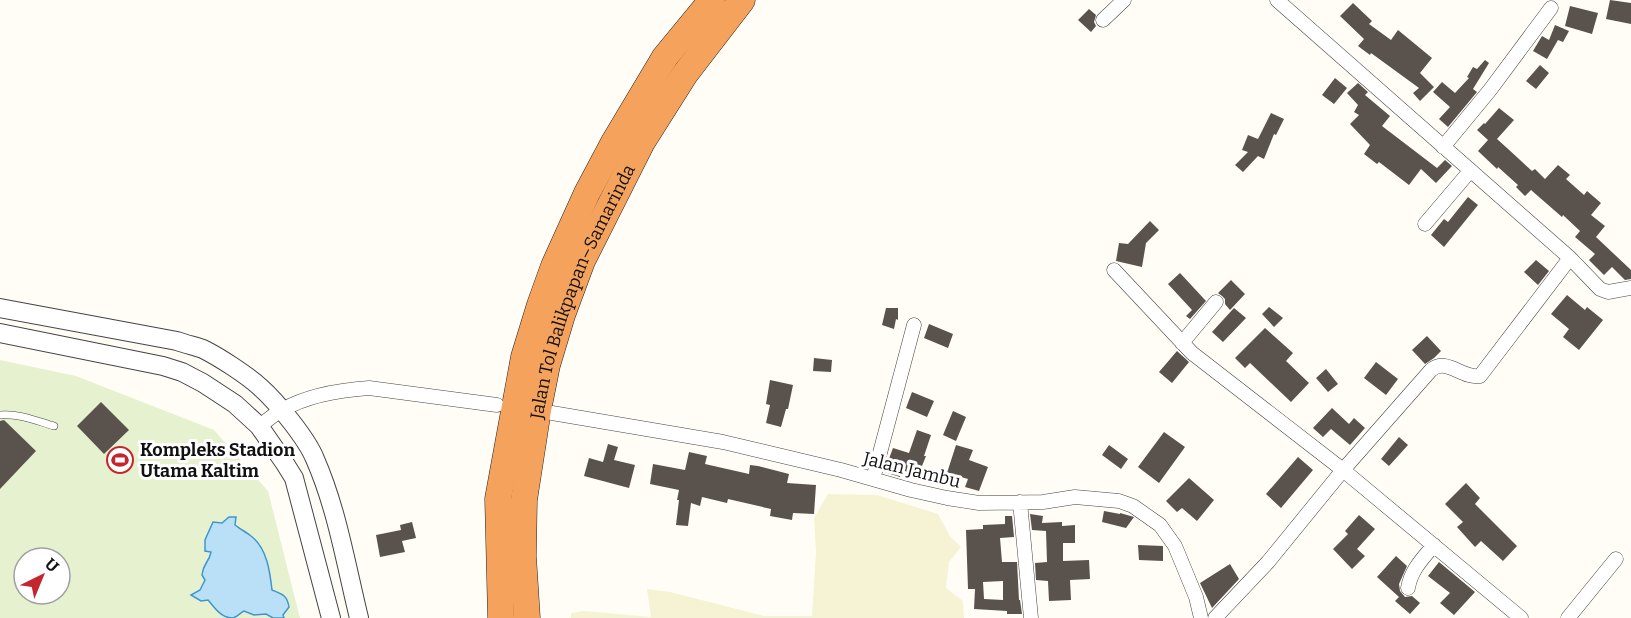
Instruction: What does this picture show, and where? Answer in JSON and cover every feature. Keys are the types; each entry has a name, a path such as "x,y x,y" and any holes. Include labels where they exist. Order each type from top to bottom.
{"highway":[{"name":"Jalan Tol Balikpapan–Samarinda","path":"501,618 498,499 524,357 540,305 554,266 587,193 613,144 665,57 712,0"},
{"name":"Jalan Tol Balikpapan–Samarinda","path":"526,618 524,500 547,365 562,315 582,261 642,142 685,74 742,0"}],"street":[{"path":"1103,20 1124,0"},
{"path":"1277,0 1570,258 1600,289 1608,292 1631,288"},
{"path":"1443,147 1490,90 1551,8"},
{"path":"1425,224 1470,171"},
{"path":"1215,618 1268,562 1343,470 1431,370 1443,364 1470,376 1480,376 1570,258"},
{"path":"1114,270 1192,352 1343,470 1434,545 1512,615"},
{"path":"1182,343 1216,302"},
{"path":"0,309 177,341 202,349 260,387 303,438 315,458 332,509 359,618"},
{"path":"873,479 914,325"},
{"path":"0,333 163,366 182,372 203,383 235,404 259,426 294,478 331,618"},
{"path":"259,426 281,410 296,403 315,396 350,389 369,388 497,405"},
{"name":"Jalan Jambu","path":"552,413 723,442 968,502 991,504 1043,502 1076,497 1119,501 1133,506 1160,525 1175,546 1196,597 1201,618"},
{"path":"1020,502 1031,618"},
{"path":"1408,588 1409,578 1416,566 1434,545"},
{"path":"1568,618 1616,559"}],"lane":[{"path":"0,415 6,414 54,426"}],"shaded area":[{"path":"828,494 877,495 938,514 950,536 961,547 949,562 946,588 963,601 964,618 571,618 571,613 584,611 651,617 647,589 670,592 764,616 812,616 816,552 814,518"}],"green space":[{"name":"Kompleks Stadion Utama Kaltim","path":"0,360 76,376 214,430 268,491 300,618 0,618"}],"water":[{"path":"229,517 236,517 235,525 251,536 261,547 269,568 272,590 284,595 288,603 289,607 283,615 284,618 273,618 266,614 254,615 244,611 235,617 228,618 218,612 208,600 201,601 191,595 200,590 205,580 202,575 211,552 205,551 205,540 213,522 222,523"}],"building":[{"path":"1610,0 1631,3 1631,24 1606,19"},
{"path":"1353,3 1372,21 1369,24 1391,40 1398,30 1432,58 1420,73 1434,87 1420,101 1413,93 1419,88 1358,46 1364,39 1340,16"},
{"path":"1570,6 1598,13 1592,34 1565,26"},
{"path":"1089,9 1096,15 1094,22 1096,26 1091,32 1078,20"},
{"path":"1555,25 1569,31 1563,42 1558,40 1547,59 1533,51 1542,36 1549,40"},
{"path":"1485,60 1489,63 1473,89 1477,92 1448,127 1439,119 1450,107 1433,92 1442,82 1455,93 1469,78 1467,77 1473,67 1477,69"},
{"path":"1540,65 1549,73 1536,89 1526,81"},
{"path":"1335,78 1347,88 1334,104 1322,95"},
{"path":"1358,83 1368,92 1365,95 1390,116 1382,126 1437,168 1445,160 1452,166 1436,183 1421,169 1409,185 1379,162 1377,164 1364,154 1370,145 1350,124 1359,115 1354,112 1358,105 1347,93"},
{"path":"1499,108 1514,120 1497,139 1532,171 1535,169 1545,179 1558,165 1570,175 1566,179 1584,195 1587,191 1601,203 1591,215 1605,226 1596,237 1631,270 1631,279 1625,280 1612,267 1604,275 1589,260 1595,254 1575,237 1580,231 1531,190 1525,196 1516,187 1518,185 1478,151 1488,140 1477,130"},
{"path":"1271,113 1284,119 1276,135 1274,134 1264,159 1258,156 1243,172 1235,165 1248,152 1242,150 1248,135 1258,139"},
{"path":"1468,197 1478,205 1444,247 1431,235 1444,219 1448,222"},
{"path":"1150,221 1159,230 1146,243 1142,267 1116,261 1119,243 1128,244"},
{"path":"1536,260 1549,271 1538,285 1524,272"},
{"path":"1180,273 1206,301 1190,319 1186,316 1192,310 1168,284"},
{"path":"1231,280 1245,294 1230,310 1225,304 1225,299 1218,293"},
{"path":"1567,295 1585,310 1587,307 1603,320 1579,350 1563,337 1569,329 1551,314"},
{"path":"1269,307 1283,318 1274,327 1262,314"},
{"path":"886,308 898,308 898,320 896,319 894,329 882,325"},
{"path":"1234,308 1246,318 1223,342 1212,332"},
{"path":"929,324 953,334 948,348 924,338"},
{"path":"1265,328 1293,353 1286,361 1309,383 1291,402 1250,363 1245,368 1235,358"},
{"path":"1427,336 1441,351 1425,364 1412,350"},
{"path":"1177,351 1189,362 1172,383 1159,372"},
{"path":"814,358 832,360 831,372 813,371"},
{"path":"1376,362 1398,379 1386,395 1364,378"},
{"path":"1326,369 1338,384 1328,392 1316,378"},
{"path":"770,380 793,385 781,427 766,423 770,405 766,404"},
{"path":"912,392 934,401 927,417 906,408"},
{"path":"101,402 129,430 104,454 77,426"},
{"path":"1332,408 1349,424 1354,418 1365,428 1350,445 1331,429 1323,437 1313,428"},
{"path":"953,411 966,417 956,441 943,435"},
{"path":"4,420 36,451 0,489 0,421"},
{"path":"917,430 931,435 918,476 902,470 900,477 884,472 893,448 909,453"},
{"path":"1164,432 1185,447 1159,483 1138,467"},
{"path":"1399,437 1408,445 1389,466 1381,459"},
{"path":"608,444 618,447 614,460 635,465 629,488 584,476 589,458 603,462"},
{"path":"956,445 973,450 969,460 988,467 979,491 965,487 968,479 947,473"},
{"path":"1109,445 1128,459 1121,469 1102,455"},
{"path":"689,452 707,456 705,464 749,474 750,465 758,466 789,474 787,483 816,485 814,514 793,513 792,520 770,516 771,509 728,499 727,503 702,497 700,506 691,503 688,526 676,525 679,490 650,484 653,464 685,470"},
{"path":"1298,457 1313,470 1281,508 1266,494"},
{"path":"1189,478 1214,500 1197,521 1182,508 1177,512 1166,501"},
{"path":"1466,483 1480,498 1475,504 1517,546 1503,561 1481,541 1475,547 1457,527 1463,522 1445,504"},
{"path":"1104,511 1134,517 1126,528 1102,522"},
{"path":"1030,514 1043,516 1042,523 1062,522 1062,526 1075,525 1075,543 1063,543 1063,561 1089,560 1090,579 1070,580 1071,600 1049,601 1048,581 1036,580 1035,563 1047,562 1046,531 1032,530"},
{"path":"1359,515 1375,529 1357,549 1365,556 1352,569 1333,549 1348,534 1345,531"},
{"path":"1005,516 1012,516 1014,537 1000,538 1002,562 1017,562 1022,614 974,609 975,589 968,589 966,530 983,529 983,525 1005,524","holes":["1003,581 1003,600 984,599 983,582"]},
{"path":"412,522 416,538 402,541 405,552 380,557 376,535 401,530 400,525"},
{"path":"1138,545 1163,546 1163,561 1139,560"},
{"path":"1396,556 1407,566 1399,584 1400,591 1405,597 1412,596 1420,603 1410,614 1395,601 1399,597 1377,577"},
{"path":"1439,562 1475,592 1454,615 1440,603 1450,593 1428,576"},
{"path":"1230,564 1239,579 1212,608 1200,583"}],"place":[{"name":"Kompleks Stadion Utama Kaltim","path":"120,460"}]}
